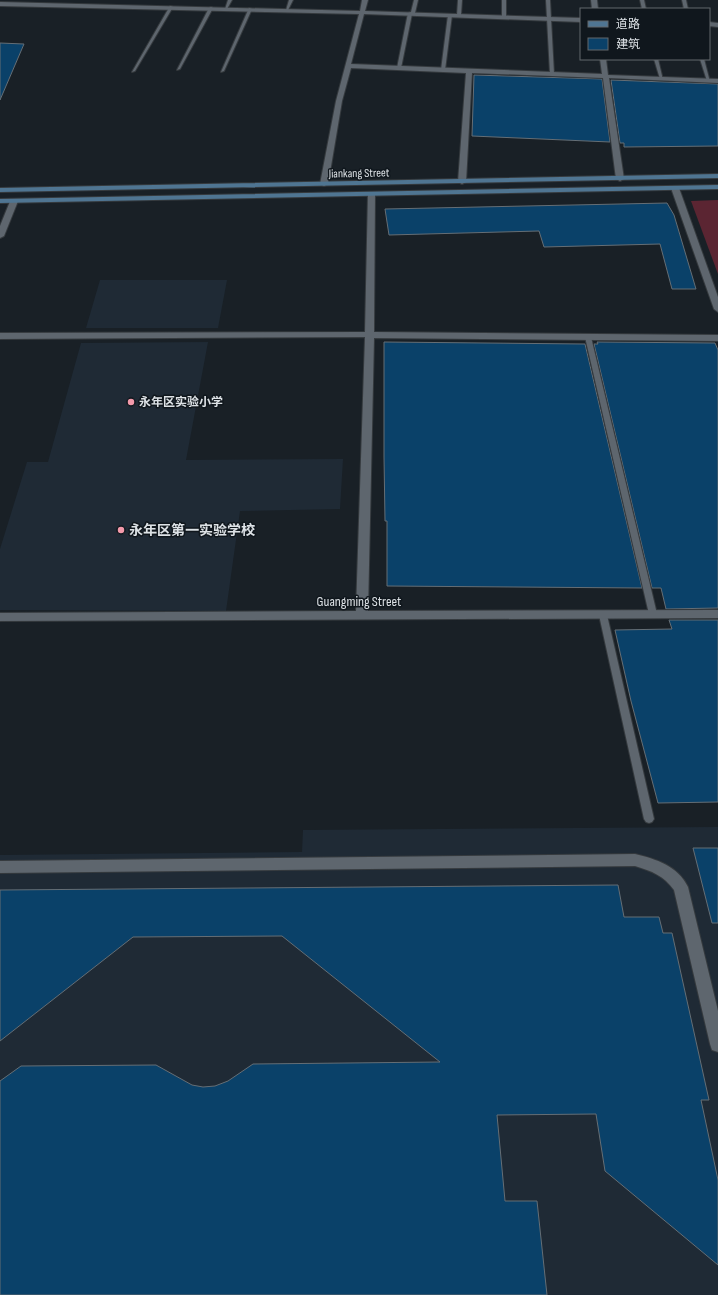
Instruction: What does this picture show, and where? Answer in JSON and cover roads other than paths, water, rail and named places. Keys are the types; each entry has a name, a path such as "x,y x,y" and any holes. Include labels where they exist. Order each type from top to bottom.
{"main road":[{"name":"Jiankang Street","path":"0,190 718,176"},
{"name":"Jiankang Street","path":"0,201 718,187"}],"street":[{"path":"324,184 339,101 365,0"},
{"path":"0,4 56,2 580,20"},
{"path":"603,60 620,179"},
{"path":"348,66 718,81"},
{"path":"462,182 469,71"},
{"path":"675,188 718,309"},
{"path":"362,616 370,335 372,194"},
{"path":"0,236 14,200"},
{"path":"0,336 277,334 718,338"},
{"name":"Guangming Street","path":"0,617 718,614"},
{"path":"0,867 635,860 655,865 672,874 681,887 718,1044"}],"lane":[{"path":"226,8 230,0"},
{"path":"287,9 291,0"},
{"path":"399,68 416,0"},
{"path":"459,15 460,0"},
{"path":"504,0 504,17"},
{"path":"548,0 552,74"},
{"path":"133,71 170,7"},
{"path":"178,69 211,8"},
{"path":"222,71 250,8"},
{"path":"443,70 450,15"},
{"path":"656,60 662,79"},
{"path":"702,60 709,81"},
{"path":"588,337 653,614"},
{"path":"603,615 649,819"}],"place":[{"name":"永年区实验小学","path":"131,402"},
{"name":"永年区第一实验学校","path":"121,530"}]}
